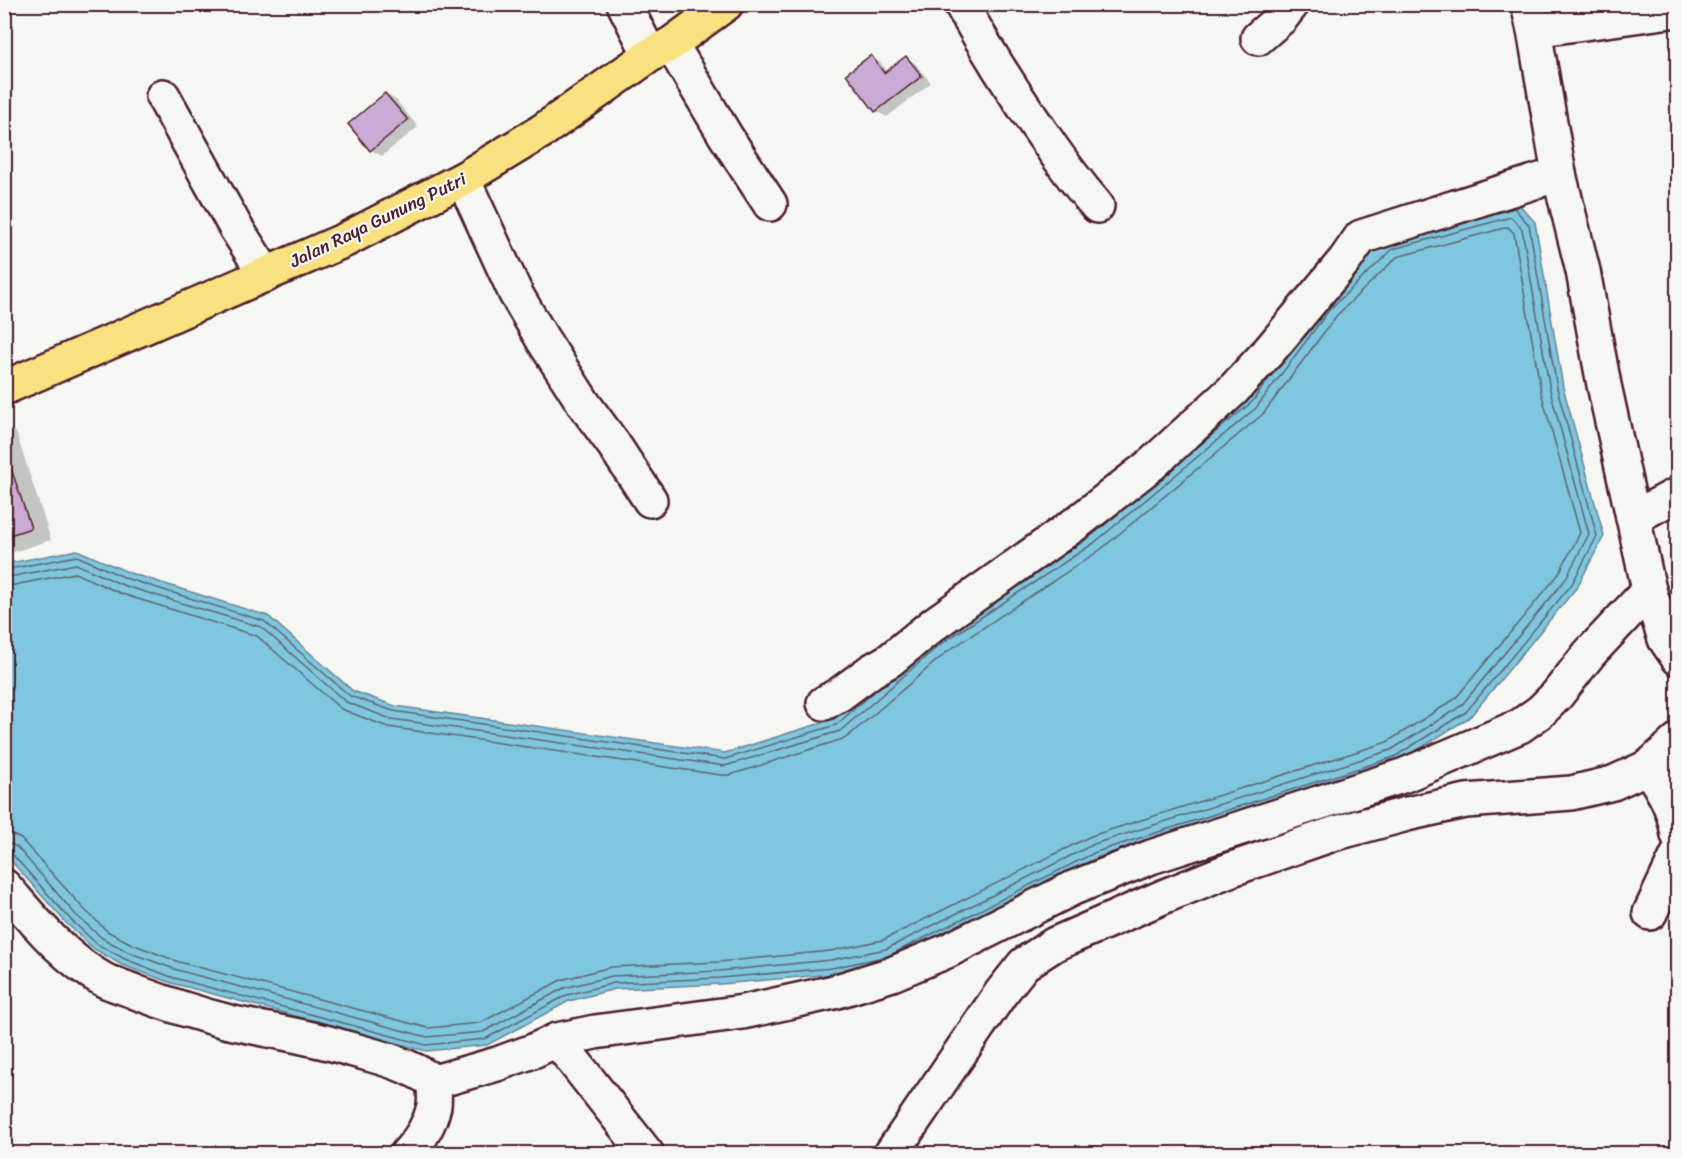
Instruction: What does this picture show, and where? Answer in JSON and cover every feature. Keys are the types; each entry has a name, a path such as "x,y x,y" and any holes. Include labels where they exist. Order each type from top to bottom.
{"main road":[{"name":"Jalan Raya Gunung Putri","path":"5,386 345,240 463,179 542,131 726,4"}],"street":[{"path":"624,4 725,135 770,204"},
{"path":"961,4 1024,108 1064,165 1097,206"},
{"path":"1258,38 1281,18 1292,4"},
{"path":"1673,646 1649,590 1604,386 1583,271 1559,174 1531,17 1677,10"},
{"path":"163,96 236,228 266,275"},
{"path":"824,703 890,660 934,624 1078,522 1152,464 1233,390 1345,260 1361,237 1559,174"},
{"path":"463,179 516,294 584,404 650,500"},
{"path":"1633,518 1677,494"},
{"path":"434,1082 497,1064 557,1040 595,1032 743,1012 834,992 882,977 947,951 1073,888 1151,857 1405,776 1520,726 1541,711 1557,695 1589,654 1649,590"},
{"path":"891,1154 1001,993 1024,964 1055,944 1232,869 1334,834 1466,801 1571,793 1612,783 1648,767 1677,740"},
{"path":"1648,767 1667,796 1676,821 1677,835"},
{"path":"1650,913 1677,854"},
{"path":"4,886 48,936 104,980 198,1013 308,1037 381,1058 423,1074 434,1082"},
{"path":"557,1040 647,1154"},
{"path":"407,1154 428,1124 434,1106 434,1082"}],"water":[{"path":"1516,201 1535,222 1563,387 1604,536 1577,587 1470,717 1397,763 1098,857 890,961 833,974 721,984 615,989 569,1001 487,1045 426,1051 172,983 122,965 94,949 67,924 5,854 4,564 77,550 130,573 268,616 353,691 395,706 725,753 834,719 1320,300 1386,236"}],"building":[{"path":"871,55 884,73 906,56 922,76 875,112 846,74"},
{"path":"385,93 408,120 370,151 348,124"},
{"path":"4,447 31,528 4,537"}]}
